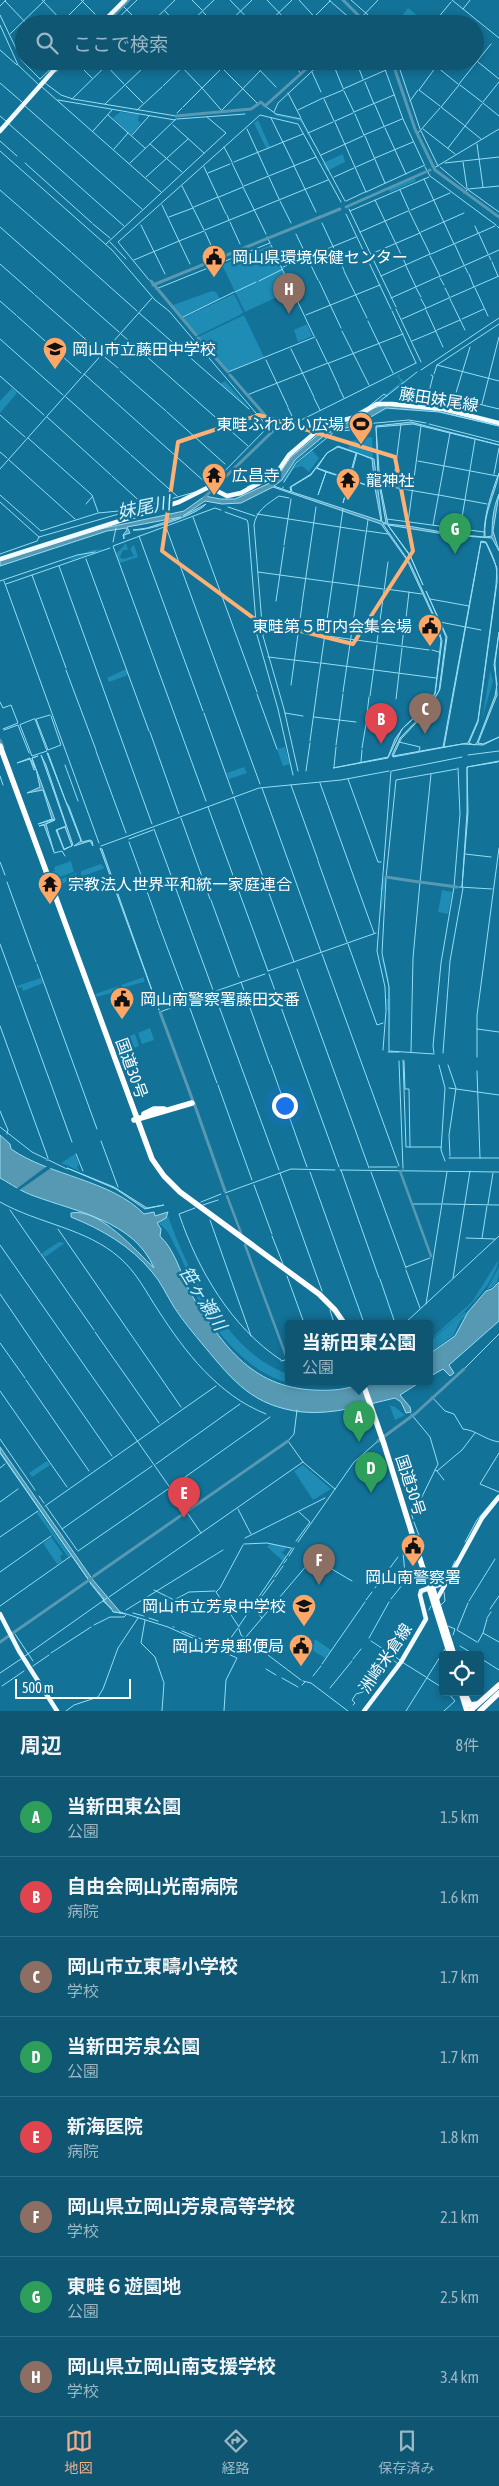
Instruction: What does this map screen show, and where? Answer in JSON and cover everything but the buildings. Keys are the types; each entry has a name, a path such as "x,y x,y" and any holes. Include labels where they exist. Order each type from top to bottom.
{"highway":[{"name":"国道30号","path":"0,746 135,1119 152,1159 172,1184 315,1291 334,1308 340,1320"},
{"name":"国道30号","path":"0,752 150,1159 171,1186 323,1301 339,1320"},
{"path":"135,1119 155,1109 173,1108 192,1103"},
{"name":"国道30号","path":"365,1385 450,1651"},
{"path":"430,1588 437,1599 450,1651"},
{"path":"471,1711 498,1690"},
{"path":"471,1711 498,1690"},
{"path":"480,1711 498,1690"},
{"path":"464,1696 471,1711"},
{"path":"465,1696 471,1706 479,1703"}],"main road":[{"path":"110,15 125,0"},
{"path":"0,131 54,70"},
{"name":"藤田妹尾線","path":"0,558 179,502 209,487 224,496 238,495 276,474 289,455 324,424 352,418 377,404 443,409 499,423"},
{"path":"437,1599 482,1518 499,1497"},
{"path":"430,1588 446,1582"},
{"name":"洲崎米倉線","path":"426,1619 420,1593 430,1588"},
{"name":"洲崎米倉線","path":"364,1711 401,1662 426,1619 436,1608"},
{"path":"0,1614 57,1711"}],"highlighted area":[{"path":"259,415 395,457 413,551 353,644 256,620 162,551 178,442"}],"shaded area":[{"path":"408,8 417,15 403,15"},
{"path":"120,112 139,114 138,121 141,123 131,135 113,118"},
{"path":"274,113 301,119 320,155 300,121 276,116"},
{"path":"258,120 270,147 266,148 254,123"},
{"path":"343,154 345,162 327,171 322,162 328,168 325,162"},
{"path":"415,178 416,181 390,192 388,189"},
{"path":"271,245 292,290 245,312 222,265"},
{"path":"212,291 216,292 220,299 182,317 173,305"},
{"path":"234,294 243,312 242,314 197,336 183,318"},
{"path":"244,315 264,357 228,372 198,337"},
{"path":"307,324 312,336 298,342 294,330"},
{"path":"400,374 399,377 405,382 375,403 401,382 397,376 379,384"},
{"path":"225,381 249,408 220,384"},
{"path":"12,388 17,393 0,413 0,401"},
{"path":"384,405 433,410 499,426 439,412 386,408 357,425 327,433 295,460 282,480 274,486 291,492 290,487 311,474 327,453 338,446 374,459 382,522 386,523 378,478 376,428 380,484 388,524 406,526 408,523 408,526 484,537 487,512 485,537 492,536 493,515 499,494 493,531 499,551 492,538 450,535 388,525 410,555 423,585 410,556 387,524 383,524 410,563 435,618 442,641 435,694 425,708 403,728 425,707 435,693 441,640 434,618 407,560 381,524 273,487 241,503 222,504 205,501 183,516 206,504 193,513 159,526 140,530 133,530 147,528 181,517 127,527 130,533 124,535 124,539 123,535 127,530 126,528 107,531 0,566 0,561 100,529 184,511 205,496 235,499 274,481 291,457 325,429 354,421 374,408","holes":["338,447 356,453 349,479 317,468 327,453","357,453 372,459 375,488 350,479","316,468 349,479 343,503 350,480 375,488 381,521 292,492 291,487 311,475"]},
{"path":"386,408 428,412 387,409 367,420 371,419 372,423 350,428 357,426"},
{"path":"411,422 499,445 413,424 376,427"},
{"path":"333,432 295,463 284,483 282,482 293,463 327,434"},
{"name":"東畦ふれあい広場","path":"372,437 373,458 348,449 351,441"},
{"path":"312,450 319,458 309,472 302,466 292,469"},
{"path":"499,473 497,481 487,512 491,496"},
{"path":"481,541 486,542 495,564 486,543 481,542 444,747 462,744 393,757 392,755 400,738 427,710 438,693 428,710 401,739 393,756 443,747"},
{"path":"126,543 128,550 123,550 120,557 123,559 134,556 130,549 134,545 138,557 120,563 116,554"},
{"path":"104,549 73,560 68,559 92,550"},
{"path":"497,572 497,582 478,722 469,743 473,745 462,744 468,743 478,720"},
{"path":"426,591 447,637 439,691 446,637"},
{"path":"499,632 495,663 496,677 494,665"},
{"path":"126,669 128,675 109,682 107,678"},
{"path":"490,671 493,681 482,720"},
{"path":"497,687 497,695 478,743 483,744 499,737 483,745 475,745"},
{"path":"401,730 388,758 333,768 388,757 395,739"},
{"path":"285,747 290,764 283,766 277,749"},
{"path":"47,753 82,842 90,840 93,846 90,841 74,846 81,841"},
{"path":"41,755 73,845 65,827 57,830 64,849 70,847 64,850 56,830 66,826"},
{"path":"30,758 35,768 32,758 55,820 46,824 54,852 44,825 39,826 54,820 38,824 52,819 43,790 27,793 40,787 36,769 34,770 30,759 17,763"},
{"path":"244,767 247,773 229,779 227,773"},
{"path":"467,767 468,813 462,887 467,812"},
{"path":"100,848 102,849 159,1010"},
{"path":"71,861 74,872 54,879 51,872 55,871 54,867"},
{"path":"101,864 105,868 81,877 81,871"},
{"path":"76,873 79,877 56,886 56,881"},
{"path":"384,877 386,878 382,910 380,909 383,891 380,890"},
{"path":"442,890 452,892 448,914 438,912"},
{"path":"380,954 385,964 390,987 388,1051 389,1011 387,1010 386,999 388,999 388,984"},
{"path":"144,977 144,982 122,988 121,985"},
{"path":"41,978 43,983 23,991 22,987 18,988 17,986"},
{"path":"119,986 119,991 96,997 95,994"},
{"path":"150,1028 154,1040 142,1044 138,1033"},
{"path":"135,1034 139,1046 122,1053 117,1040"},
{"path":"0,1135 10,1144 11,1149 27,1158 115,1193 144,1214 154,1212 155,1216 168,1212 166,1218 157,1223 161,1229 160,1236 176,1259 191,1294 209,1322 236,1356 251,1369 268,1379 287,1386 308,1390 333,1390 359,1385 416,1385 400,1395 410,1407 411,1412 406,1413 401,1402 395,1398 337,1411 314,1413 285,1409 257,1398 225,1371 192,1332 152,1272 135,1254 115,1239 71,1217 71,1213 82,1213 105,1223 154,1268 145,1252 133,1239 103,1220 30,1194 0,1178"},
{"path":"75,1154 79,1165 77,1167 80,1171 61,1163"},
{"path":"67,1168 114,1187 147,1208 164,1205 145,1209 116,1189"},
{"path":"168,1216 187,1261 213,1309 230,1331 248,1349 268,1364 285,1372 285,1382 268,1375 256,1367 230,1345 219,1332 200,1303 167,1230 158,1223"},
{"path":"59,1242 65,1243 45,1257 42,1253"},
{"path":"499,1259 495,1271 481,1294 450,1325 433,1337 433,1336 472,1302"},
{"path":"499,1267 496,1284 487,1289"},
{"path":"499,1282 499,1321 449,1365 454,1373 450,1376 443,1369 433,1375 433,1351 455,1336 468,1312 486,1291 492,1289"},
{"path":"465,1312 467,1314 460,1321 453,1336 433,1350 433,1339"},
{"path":"386,1404 395,1407 405,1415 395,1420 390,1406"},
{"path":"0,1447 93,1580 121,1613 113,1612 103,1601 104,1599 90,1582 0,1452"},
{"path":"47,1461 50,1465 32,1477 29,1473"},
{"path":"303,1465 331,1489 313,1500 294,1471"},
{"path":"39,1511 70,1555 68,1557 36,1512"},
{"path":"51,1537 63,1554 60,1556 62,1561 57,1564 43,1543"},
{"path":"270,1543 287,1547 283,1552 280,1551 286,1556 283,1561 267,1547"},
{"path":"315,1639 331,1650 325,1658 312,1650"}],"pier":[{"path":"47,1166 51,1168 18,1191 15,1190"}],"waterway":[{"path":"0,6 6,0"},
{"path":"42,0 56,15"},
{"path":"30,15 45,0"},
{"path":"81,0 95,14"},
{"path":"69,15 84,0"},
{"path":"114,15 129,0"},
{"path":"121,15 137,0"},
{"path":"159,15 175,0"},
{"path":"192,0 202,10"},
{"path":"198,15 214,0"},
{"path":"230,0 244,15"},
{"path":"236,15 252,0"},
{"path":"267,0 281,15"},
{"path":"276,15 292,0"},
{"path":"299,0 313,15"},
{"path":"329,0 346,15"},
{"path":"343,0 358,15"},
{"path":"351,0 368,15"},
{"path":"364,15 378,0"},
{"path":"452,0 471,15"},
{"path":"463,9 470,0"},
{"path":"5,1 18,15"},
{"path":"316,15 330,1"},
{"path":"440,15 451,2"},
{"path":"122,5 132,15"},
{"path":"165,11 169,15"},
{"path":"203,12 206,15"},
{"path":"0,15 15,46"},
{"path":"0,25 15,58"},
{"path":"484,26 499,38"},
{"path":"10,34 15,29"},
{"path":"484,53 491,44"},
{"path":"0,50 15,63"},
{"path":"484,67 499,79"},
{"path":"23,70 38,84"},
{"path":"31,70 40,79"},
{"path":"40,79 50,70"},
{"path":"84,70 92,78"},
{"path":"72,99 102,70"},
{"path":"111,70 124,84"},
{"path":"105,104 141,70"},
{"path":"163,86 180,70"},
{"path":"185,70 202,88"},
{"path":"183,107 220,70"},
{"path":"224,70 258,104"},
{"path":"260,70 276,87"},
{"path":"176,116 251,109 261,102 265,106 305,70"},
{"path":"274,112 278,103 313,70"},
{"path":"336,70 343,88"},
{"path":"360,70 363,79"},
{"path":"385,70 403,119"},
{"path":"343,89 386,70"},
{"path":"395,70 415,129 435,170 499,217"},
{"path":"400,70 420,129"},
{"path":"434,70 419,90 440,106"},
{"path":"441,70 458,84"},
{"path":"459,84 470,70"},
{"path":"222,110 260,71"},
{"path":"312,72 321,92"},
{"path":"365,82 374,104"},
{"path":"483,102 499,82"},
{"path":"0,83 22,102"},
{"path":"45,83 61,95 73,99 176,116"},
{"path":"459,85 441,107 464,125"},
{"path":"460,85 482,102"},
{"path":"126,86 143,103"},
{"path":"42,87 161,192"},
{"path":"137,110 162,87"},
{"path":"203,89 222,111"},
{"path":"324,98 343,90"},
{"path":"410,101 418,90"},
{"path":"344,91 354,112"},
{"path":"288,93 301,118"},
{"path":"354,112 394,95"},
{"path":"298,110 323,98"},
{"path":"324,99 334,121"},
{"path":"58,100 175,120"},
{"path":"483,103 499,116"},
{"path":"448,148 482,104"},
{"path":"375,105 384,126"},
{"path":"25,106 142,209"},
{"path":"265,106 276,114 301,119 345,201"},
{"path":"177,113 182,108"},
{"path":"418,133 440,108"},
{"path":"93,131 112,110"},
{"path":"335,121 353,113"},
{"path":"177,119 245,114"},
{"path":"355,114 364,135"},
{"path":"108,115 145,148"},
{"path":"149,280 118,242 260,115 298,124 341,202"},
{"path":"0,116 6,121"},
{"path":"132,135 149,116"},
{"path":"106,244 226,133 207,117"},
{"path":"271,118 294,165"},
{"path":"130,163 176,119"},
{"path":"364,135 402,119"},
{"path":"403,119 424,164"},
{"path":"308,133 333,122"},
{"path":"335,122 366,192"},
{"path":"9,124 124,226"},
{"path":"173,125 204,153"},
{"path":"465,126 481,139"},
{"path":"385,128 406,174"},
{"path":"247,129 268,175"},
{"path":"423,129 455,154"},
{"path":"434,168 499,129"},
{"path":"421,131 438,166"},
{"path":"114,149 128,133"},
{"path":"234,162 303,134"},
{"path":"321,155 363,136"},
{"path":"365,136 385,183"},
{"path":"146,177 188,139"},
{"path":"0,141 17,156"},
{"path":"375,158 413,142"},
{"path":"150,144 182,172"},
{"path":"477,144 483,187"},
{"path":"224,147 232,162"},
{"path":"0,151 112,250 155,300 169,311 267,426 212,484 206,484"},
{"path":"244,186 316,157"},
{"path":"445,163 499,157"},
{"path":"356,167 374,159"},
{"path":"463,162 467,188"},
{"path":"25,163 92,223"},
{"path":"232,163 243,186"},
{"path":"208,173 230,164"},
{"path":"366,192 425,165"},
{"path":"294,166 316,212"},
{"path":"204,167 226,214"},
{"path":"425,167 430,176 496,225"},
{"path":"440,167 466,189"},
{"path":"334,177 354,168"},
{"path":"346,207 430,170"},
{"path":"269,177 279,199"},
{"path":"350,211 429,177"},
{"path":"424,179 454,244"},
{"path":"205,230 328,180"},
{"path":"182,186 204,230"},
{"path":"464,193 468,189 499,186"},
{"path":"219,197 243,187 266,234"},
{"path":"467,189 499,212"},
{"path":"0,190 71,252"},
{"path":"400,190 409,210"},
{"path":"346,201 365,192"},
{"path":"411,210 450,193"},
{"path":"194,207 218,197"},
{"path":"375,200 406,265"},
{"path":"280,201 291,223"},
{"path":"162,205 179,241 204,231"},
{"path":"169,217 193,208"},
{"path":"153,285 340,209"},
{"path":"349,209 396,307"},
{"path":"360,232 408,211"},
{"path":"409,211 430,254"},
{"path":"421,232 464,213"},
{"path":"346,214 391,309"},
{"path":"227,215 229,220"},
{"path":"230,222 240,244"},
{"path":"322,223 344,270"},
{"path":"93,224 110,238"},
{"path":"141,225 165,274"},
{"path":"475,226 478,233"},
{"path":"431,254 495,226"},
{"path":"0,227 119,332"},
{"path":"205,232 215,254"},
{"path":"371,254 420,233"},
{"path":"296,234 318,280"},
{"path":"479,234 488,254"},
{"path":"267,237 270,243"},
{"path":"283,267 356,237"},
{"path":"134,260 179,241 190,264"},
{"path":"110,242 126,259"},
{"path":"156,289 270,243"},
{"path":"271,245 292,290"},
{"path":"455,245 464,265"},
{"path":"441,276 499,250"},
{"path":"72,253 137,311"},
{"path":"381,276 430,254"},
{"path":"430,256 440,276"},
{"path":"489,256 491,260"},
{"path":"492,262 498,276"},
{"path":"0,264 34,294"},
{"path":"406,266 416,287"},
{"path":"465,267 468,273"},
{"path":"259,281 283,269"},
{"path":"344,271 367,318"},
{"path":"469,274 474,287"},
{"path":"391,298 440,276"},
{"path":"451,297 499,276"},
{"path":"440,278 444,285"},
{"path":"151,281 196,335"},
{"path":"319,281 341,328"},
{"path":"235,292 256,282"},
{"path":"306,315 380,285"},
{"path":"416,288 421,297"},
{"path":"445,288 450,298"},
{"path":"475,288 488,316"},
{"path":"181,318 234,292"},
{"path":"293,292 314,336"},
{"path":"35,295 100,352"},
{"path":"0,469 152,298"},
{"path":"402,319 449,298"},
{"path":"421,299 426,308"},
{"path":"450,299 465,330"},
{"path":"0,301 16,315"},
{"path":"396,309 421,362"},
{"path":"462,319 484,309"},
{"path":"426,310 443,347"},
{"path":"392,311 416,363"},
{"path":"139,313 249,409"},
{"path":"17,316 81,373"},
{"path":"421,370 499,318"},
{"path":"437,330 460,320"},
{"path":"368,321 393,373"},
{"path":"434,374 437,365 499,324"},
{"path":"342,331 369,385"},
{"path":"412,341 436,331"},
{"path":"120,333 248,446"},
{"path":"329,363 403,334"},
{"path":"228,372 315,337"},
{"path":"482,404 499,337"},
{"path":"198,338 228,372"},
{"path":"0,339 63,395"},
{"path":"316,339 327,362"},
{"path":"455,396 470,347"},
{"path":"291,349 314,397"},
{"path":"101,354 118,368"},
{"path":"266,360 288,407"},
{"path":"328,363 339,387"},
{"path":"247,395 328,363"},
{"path":"276,427 280,430 285,428 416,363"},
{"path":"437,365 499,381"},
{"path":"120,371 166,411"},
{"path":"379,402 417,372"},
{"path":"84,374 206,483"},
{"path":"230,375 276,428"},
{"path":"431,375 433,376 429,392 499,409"},
{"path":"0,376 44,415"},
{"path":"339,388 344,398"},
{"path":"368,407 384,394 387,396"},
{"path":"66,397 130,454"},
{"path":"314,398 320,410"},
{"path":"288,408 295,422"},
{"path":"167,412 225,464"},
{"path":"0,415 25,437"},
{"path":"47,417 111,475"},
{"path":"325,423 335,420"},
{"path":"284,482 296,463 334,432 350,430 365,424 409,420 426,423"},
{"path":"393,487 401,424"},
{"path":"429,424 499,442"},
{"path":"408,523 421,426"},
{"path":"215,487 273,431"},
{"path":"433,525 450,433"},
{"path":"28,438 92,495 98,512"},
{"path":"460,529 475,440"},
{"path":"494,474 499,448"},
{"path":"0,452 7,458"},
{"name":"妹尾川","path":"131,455 177,496"},
{"path":"9,460 75,519"},
{"path":"418,461 497,476"},
{"name":"妹尾川","path":"112,476 146,507"},
{"path":"247,487 257,482"},
{"path":"380,485 438,495"},
{"path":"204,498 211,491"},
{"name":"妹尾川","path":"0,554 37,541 39,537 195,492"},
{"name":"妹尾川","path":"0,495 41,531 98,513 119,511 120,513"},
{"path":"439,495 487,504"},
{"path":"289,498 279,496 270,502 257,516 254,525 263,636 284,709 298,771"},
{"path":"86,504 92,497"},
{"path":"284,545 291,499"},
{"path":"0,502 39,537"},
{"path":"228,507 255,516"},
{"path":"302,604 316,507"},
{"path":"206,801 113,546 215,508 221,510"},
{"path":"317,689 343,509"},
{"path":"225,512 247,520 248,523 257,635 278,709 293,775"},
{"path":"257,514 365,531"},
{"path":"193,517 257,692"},
{"path":"387,519 484,532"},
{"path":"343,692 368,520"},
{"path":"166,527 260,784"},
{"name":"妹尾川","path":"113,542 116,528"},
{"path":"367,531 388,534"},
{"path":"139,536 203,711"},
{"path":"276,601 284,547"},
{"path":"6,584 110,548"},
{"path":"0,581 77,555 95,552"},
{"path":"86,559 149,731"},
{"path":"377,642 388,562"},
{"path":"59,566 152,824"},
{"path":"258,572 331,582"},
{"path":"32,575 66,668"},
{"path":"4,581 99,843"},
{"path":"332,582 383,589"},
{"path":"386,589 422,594"},
{"path":"406,618 409,592"},
{"path":"430,599 469,606"},
{"path":"291,685 302,605"},
{"path":"402,645 405,620"},
{"path":"440,622 481,630"},
{"path":"262,627 429,650"},
{"path":"370,696 377,645"},
{"path":"396,699 402,648"},
{"path":"432,650 439,652"},
{"path":"268,657 319,663"},
{"path":"321,663 436,678"},
{"path":"66,670 96,750"},
{"path":"310,741 317,690"},
{"path":"257,694 277,749"},
{"path":"336,745 343,694"},
{"path":"366,723 369,697"},
{"path":"0,702 3,708 11,705 18,723 3,729"},
{"path":"204,713 233,794"},
{"path":"285,713 303,716"},
{"path":"50,715 36,719 48,750 61,745 51,716"},
{"path":"314,717 356,722"},
{"path":"35,719 47,751 32,756 20,725 35,719"},
{"path":"362,748 366,724"},
{"path":"4,730 18,725 29,753"},
{"path":"150,732 179,814"},
{"path":"0,740 3,747"},
{"path":"399,742 420,747 419,751"},
{"path":"306,771 310,743"},
{"path":"334,767 336,747"},
{"path":"361,762 362,750"},
{"path":"96,751 126,833"},
{"path":"468,755 499,751"},
{"path":"392,771 462,757"},
{"path":"65,765 78,801"},
{"path":"434,1053 433,1046 441,963 454,887 460,814 458,768"},
{"path":"434,1054 389,1051 389,987 382,953 386,878 396,780 457,769"},
{"path":"101,846 259,788 341,780 389,771"},
{"path":"383,1050 386,1011 385,987 377,951 391,771"},
{"path":"420,882 431,774"},
{"path":"0,776 3,785"},
{"path":"348,779 378,862 381,862"},
{"path":"320,783 374,933"},
{"path":"291,785 318,860"},
{"path":"262,788 321,952"},
{"path":"234,797 294,962"},
{"path":"208,807 268,971"},
{"path":"181,818 210,899"},
{"path":"154,829 279,1170"},
{"path":"129,839 153,830"},
{"path":"129,842 157,919"},
{"path":"477,1057 477,1015 499,848"},
{"path":"54,853 62,851 65,856"},
{"path":"465,854 491,857"},
{"path":"318,861 347,942"},
{"path":"0,862 5,875"},
{"path":"386,877 419,882"},
{"path":"7,882 36,962"},
{"path":"411,1052 413,958 420,882"},
{"path":"420,882 457,887"},
{"path":"459,887 492,889"},
{"path":"443,1053 450,961 463,888"},
{"path":"211,900 239,977"},
{"path":"157,920 186,998"},
{"path":"268,971 376,933"},
{"path":"0,944 72,1142"},
{"path":"348,944 377,1025 383,1023"},
{"path":"322,954 399,1166"},
{"path":"37,964 97,1129"},
{"path":"297,969 369,1168"},
{"path":"216,991 265,974"},
{"path":"269,974 339,1167"},
{"path":"241,982 270,1064"},
{"path":"160,1012 213,992"},
{"path":"188,1003 217,1083"},
{"path":"160,1012 193,1101"},
{"path":"0,1026 48,1158"},
{"path":"477,1029 499,1032"},
{"path":"388,1052 399,1052"},
{"path":"403,1060 406,1147 441,1147"},
{"path":"399,1061 403,1168"},
{"path":"404,1061 405,1089 409,1089 410,1147"},
{"path":"271,1065 307,1167"},
{"path":"439,1065 445,1088 441,1150 445,1161"},
{"path":"448,1065 456,1088 449,1135 450,1156"},
{"path":"477,1071 480,1158"},
{"path":"218,1085 252,1180"},
{"path":"449,1088 499,1095"},
{"path":"194,1103 225,1191"},
{"path":"0,1111 8,1130 7,1134"},
{"path":"0,1127 32,1152 67,1169"},
{"path":"101,1141 118,1187"},
{"path":"76,1154 83,1171"},
{"path":"449,1158 499,1158"},
{"path":"370,1167 397,1167"},
{"path":"225,1193 291,1169 335,1170"},
{"path":"340,1170 499,1172"},
{"path":"341,1170 379,1278"},
{"path":"400,1171 431,1256"},
{"path":"453,1278 470,1171"},
{"path":"310,1172 363,1320"},
{"path":"371,1172 406,1268"},
{"path":"426,1304 447,1172"},
{"path":"280,1173 322,1291"},
{"path":"488,1204 493,1173"},
{"path":"254,1185 272,1234"},
{"path":"201,1202 221,1194"},
{"path":"227,1196 241,1233"},
{"path":"203,1205 218,1200"},
{"path":"0,1202 30,1216 77,1233 107,1248 120,1258 136,1276 168,1326 204,1371 233,1396 266,1414"},
{"path":"413,1204 441,1204"},
{"path":"443,1204 499,1205"},
{"path":"482,1238 487,1206"},
{"name":"笹ヶ瀬川","path":"195,1208 179,1214 206,1276 218,1296 247,1331 263,1347 281,1360"},
{"path":"10,1210 40,1253"},
{"path":"210,1220 251,1336"},
{"path":"58,1229 181,1407"},
{"path":"272,1236 283,1264"},
{"path":"408,1320 499,1236"},
{"path":"466,1238 495,1239"},
{"path":"0,1245 185,1509"},
{"path":"245,1245 285,1353"},
{"path":"41,1254 94,1330"},
{"path":"406,1267 430,1258"},
{"path":"406,1270 420,1308"},
{"path":"287,1276 303,1320"},
{"path":"380,1279 394,1320"},
{"path":"0,1294 47,1363"},
{"path":"330,1310 333,1320"},
{"path":"95,1332 159,1423"},
{"path":"464,1369 499,1334"},
{"path":"0,1343 25,1378"},
{"path":"281,1361 285,1360"},
{"path":"48,1364 112,1456"},
{"path":"378,1441 416,1413 464,1369"},
{"path":"26,1380 89,1471"},
{"path":"45,1506 216,1386"},
{"path":"0,1391 67,1487"},
{"path":"432,1397 445,1411 454,1414 463,1429 499,1442"},
{"path":"156,1464 240,1404"},
{"path":"297,1410 294,1434 288,1441 303,1462 335,1489"},
{"path":"411,1414 430,1437 438,1464 416,1509 411,1513 413,1519"},
{"path":"171,1487 270,1417"},
{"path":"435,1470 437,1471 462,1450 475,1433"},
{"path":"0,1439 35,1490"},
{"path":"94,1576 288,1441"},
{"path":"298,1542 354,1462 378,1441"},
{"path":"0,1453 88,1579"},
{"path":"499,1453 480,1484 499,1492"},
{"path":"109,1597 303,1462"},
{"path":"0,1468 5,1464"},
{"path":"62,1529 152,1466"},
{"path":"437,1471 444,1480"},
{"path":"0,1502 18,1489"},
{"path":"78,1551 168,1489"},
{"path":"465,1542 477,1520 498,1495"},
{"path":"39,1496 44,1503"},
{"path":"245,1538 325,1498"},
{"path":"46,1506 77,1550"},
{"path":"238,1509 251,1534"},
{"path":"0,1537 38,1511"},
{"path":"296,1541 310,1522 299,1512"},
{"path":"188,1514 201,1533"},
{"path":"414,1522 420,1538"},
{"path":"0,1572 51,1536"},
{"path":"412,1542 403,1551 405,1575 417,1583 424,1582"},
{"path":"244,1544 267,1543 291,1548"},
{"path":"239,1627 216,1592 243,1545"},
{"path":"239,1626 292,1548"},
{"path":"289,1556 294,1548"},
{"path":"126,1610 223,1550"},
{"path":"0,1606 71,1556"},
{"path":"375,1588 398,1557"},
{"path":"262,1618 313,1558 352,1581"},
{"path":"284,1563 287,1559"},
{"path":"469,1601 495,1559"},
{"path":"449,1574 455,1561"},
{"path":"275,1577 283,1566"},
{"path":"0,1642 92,1578"},
{"path":"391,1599 407,1579"},
{"path":"245,1638 262,1618 253,1608 274,1580"},
{"path":"90,1583 111,1609"},
{"path":"154,1590 174,1600 189,1592 215,1591"},
{"path":"366,1600 372,1592"},
{"path":"440,1606 445,1601 444,1592"},
{"path":"490,1609 499,1596"},
{"path":"25,1656 107,1598"},
{"path":"322,1664 365,1602"},
{"path":"369,1638 389,1602"},
{"path":"468,1603 457,1630 477,1642"},
{"path":"429,1610 431,1606"},
{"path":"115,1612 125,1614"},
{"path":"120,1612 168,1627 237,1658 226,1680 224,1711"},
{"path":"487,1618 491,1612"},
{"path":"133,1613 144,1616"},
{"path":"94,1625 110,1617 124,1617 126,1615"},
{"path":"66,1711 74,1705 98,1697 103,1689 118,1648 138,1618"},
{"path":"149,1618 158,1621"},
{"path":"483,1633 487,1619"},
{"path":"145,1620 141,1643 155,1657 164,1683 162,1711"},
{"path":"448,1626 455,1629 453,1635"},
{"path":"51,1653 91,1627"},
{"path":"224,1647 238,1628"},
{"path":"239,1629 241,1635 263,1651"},
{"path":"182,1631 201,1639"},
{"path":"478,1642 483,1633 499,1642"},
{"path":"15,1634 33,1661"},
{"path":"371,1641 400,1660"},
{"path":"460,1646 468,1651"},
{"path":"353,1659 361,1649"},
{"path":"406,1711 445,1649"},
{"path":"264,1652 301,1680"},
{"path":"33,1666 49,1655"},
{"path":"353,1705 355,1703 352,1700 356,1694 363,1692 384,1663 387,1663 392,1657"},
{"path":"0,1673 21,1659"},
{"path":"392,1659 398,1664"},
{"path":"330,1688 352,1661"},
{"path":"484,1661 499,1670"},
{"path":"402,1662 426,1677"},
{"path":"313,1676 321,1666"},
{"path":"266,1669 276,1675"},
{"path":"2,1686 24,1671"},
{"path":"282,1678 298,1687"},
{"path":"427,1678 439,1686"},
{"path":"303,1681 311,1683 348,1711"},
{"path":"302,1685 305,1682"},
{"path":"444,1711 455,1701 451,1696"}],"place":[{"name":"岡山県環境保健センター","path":"214,278"},
{"name":"岡山県立岡山南支援学校","path":"289,314"},
{"name":"岡山市立藤田中学校","path":"55,370"},
{"name":"東畦ふれあい広場","path":"361,445"},
{"name":"広昌寺","path":"214,496"},
{"name":"龍神社","path":"348,501"},
{"name":"東畦６遊園地","path":"455,554"},
{"name":"東畦第５町内会集会場","path":"430,647"},
{"name":"岡山市立東疇小学校","path":"425,734"},
{"name":"自由会岡山光南病院","path":"381,744"},
{"name":"宗教法人世界平和統一家庭連合","path":"50,905"},
{"name":"岡山南警察署藤田交番","path":"122,1020"},
{"name":"当新田東公園","path":"359,1442"},
{"name":"当新田芳泉公園","path":"371,1493"},
{"name":"新海医院","path":"184,1518"},
{"name":"岡山南警察署","path":"413,1567"},
{"name":"岡山県立岡山芳泉高等学校","path":"319,1585"},
{"name":"岡山市立芳泉中学校","path":"304,1627"},
{"name":"岡山芳泉郵便局","path":"301,1667"}]}
